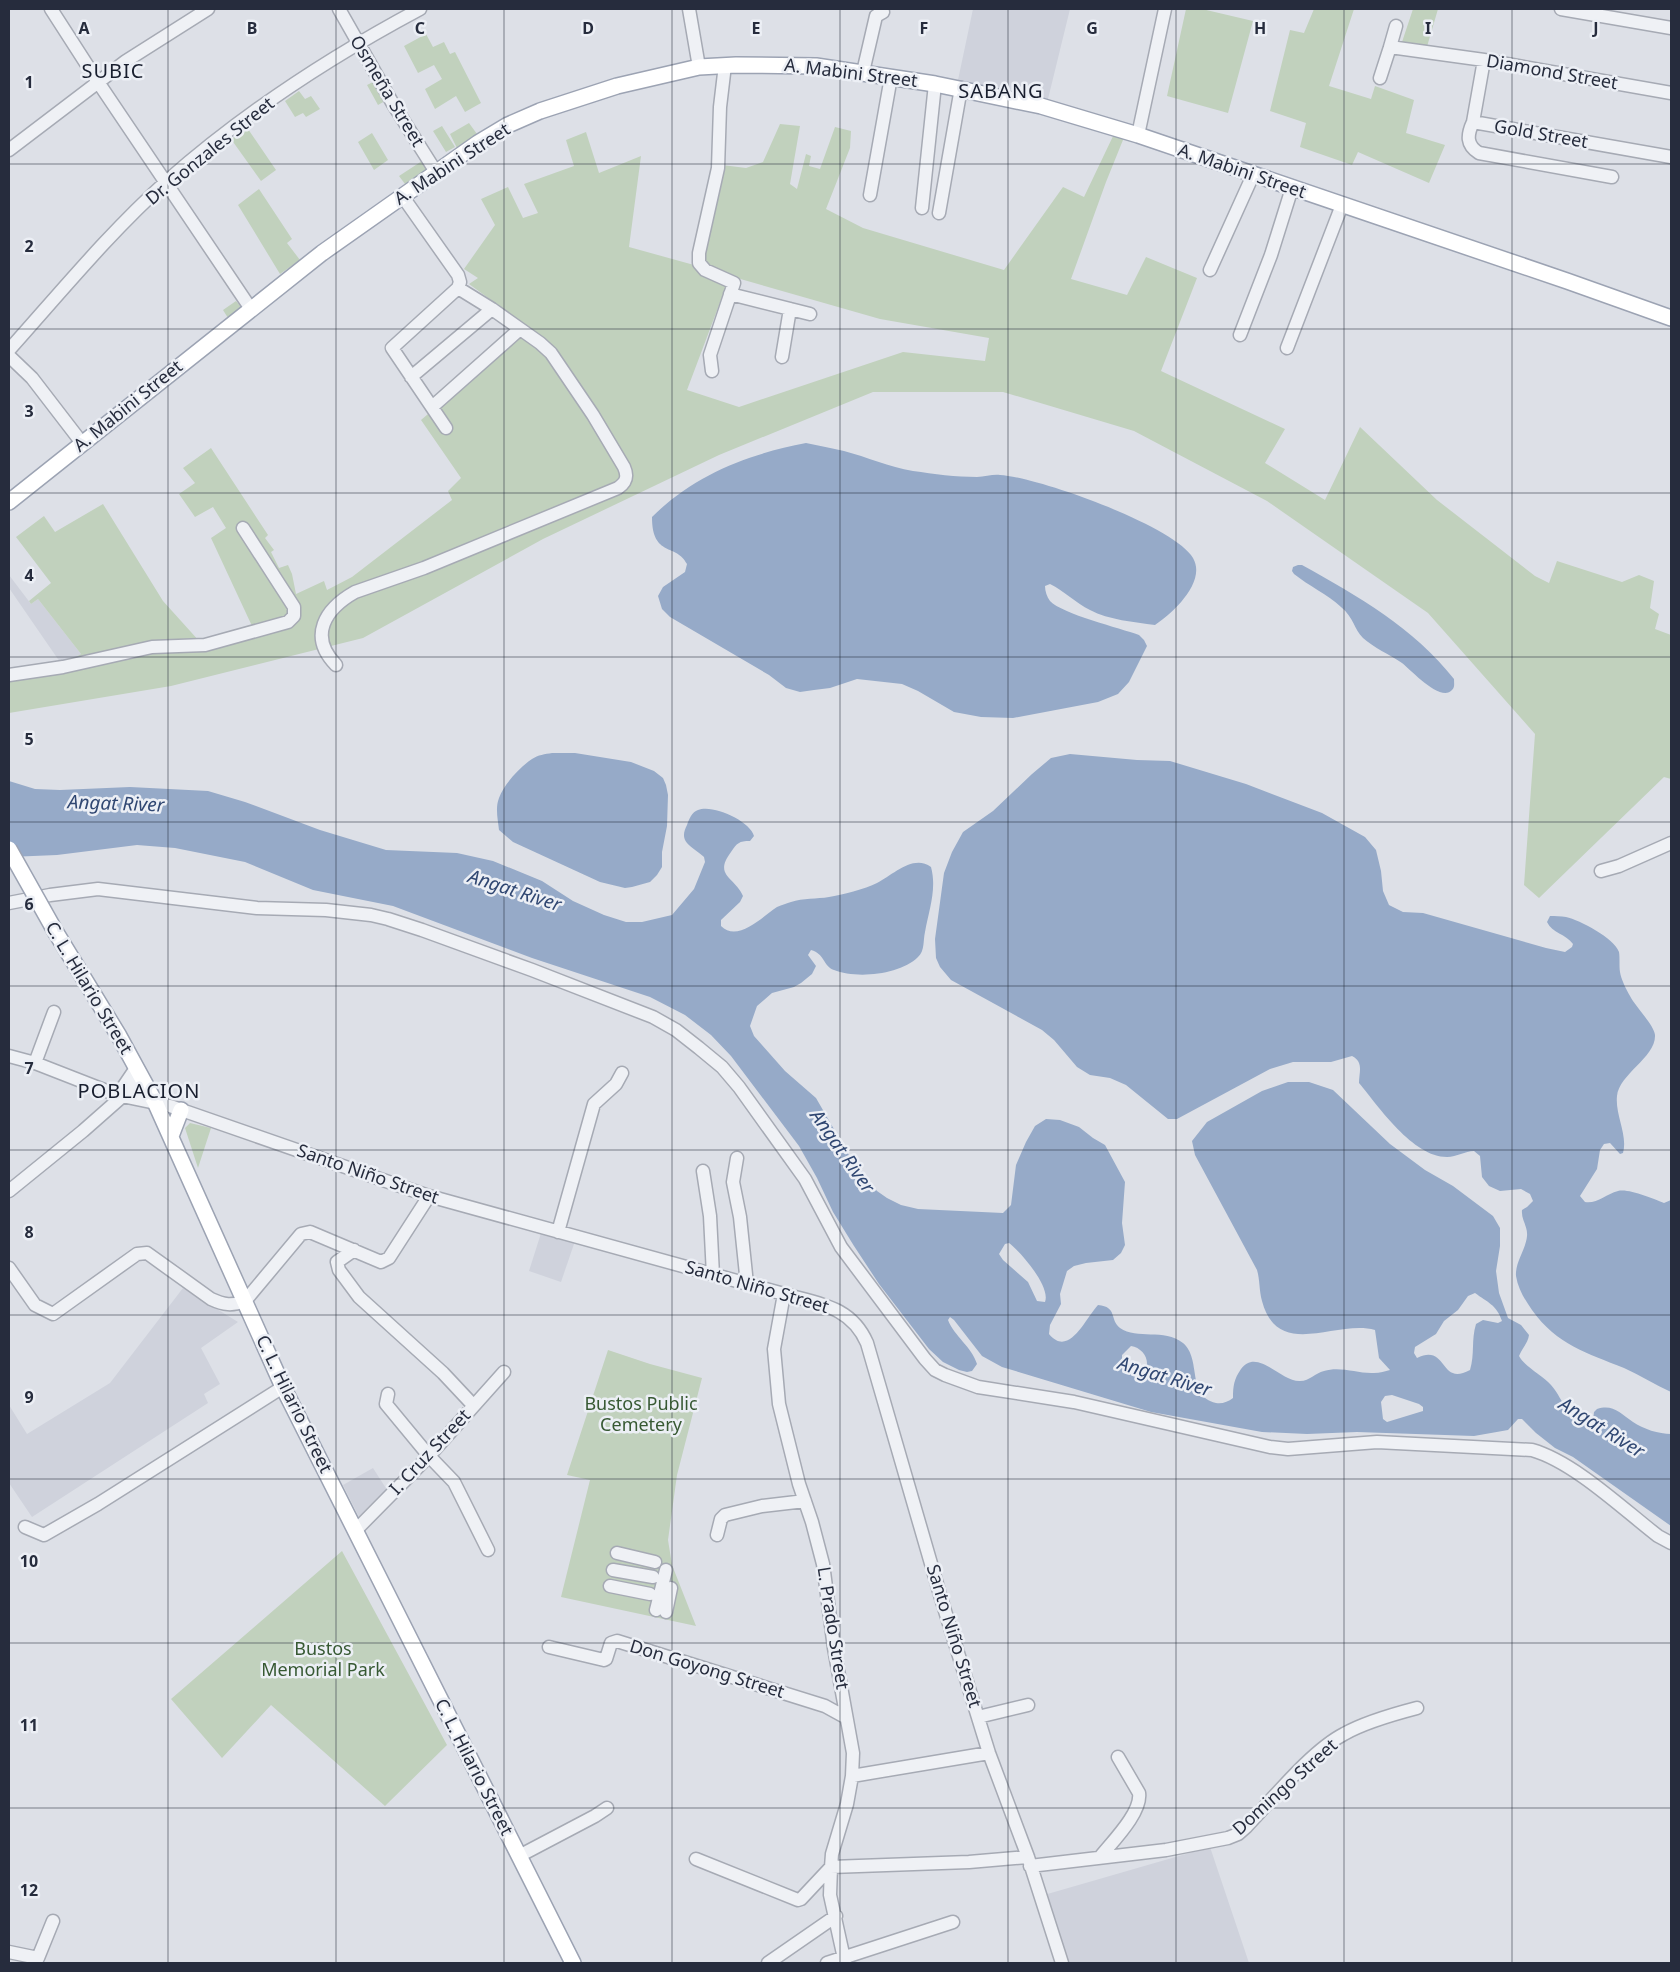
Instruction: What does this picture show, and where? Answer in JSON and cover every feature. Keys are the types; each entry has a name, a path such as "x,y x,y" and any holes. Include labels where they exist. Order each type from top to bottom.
{"main road":[{"name":"A. Mabini Street","path":"9,502 349,233 403,197 436,172 508,126 540,111 617,86 699,67 789,64 816,66 961,88 1041,106 1138,135 1568,281 1671,318"},
{"name":"C. L. Hilario Street","path":"9,849 55,931 119,1036 145,1084 171,1136 283,1388 573,1963"},
{"path":"145,1084 176,1108 171,1136"}],"street":[{"path":"51,9 251,309"},
{"path":"9,150 126,62 208,9"},
{"name":"Osmeña Street","path":"339,9 393,104 436,172"},
{"name":"Dr. Gonzales Street","path":"9,350 120,228 166,182 228,132 304,76 358,42 420,9"},
{"path":"689,9 699,67"},
{"path":"1138,135 1165,9"},
{"path":"1561,9 1671,28"},
{"path":"863,72 874,20 877,14 883,12"},
{"path":"1380,78 1396,26"},
{"name":"Diamond Street","path":"1390,47 1484,60 1671,93"},
{"name":"Gold Street","path":"1484,60 1473,122 1671,157"},
{"path":"712,371 710,355 734,283 705,270 699,263 699,253 718,168 720,108 726,65"},
{"path":"870,196 891,77"},
{"path":"922,208 935,84"},
{"path":"939,213 961,88"},
{"path":"1473,122 1468,138 1470,145 1479,153 1612,177"},
{"path":"1210,270 1253,175"},
{"path":"1240,335 1272,255 1292,188"},
{"path":"403,197 458,275 460,282 458,288 392,348 446,428"},
{"path":"1287,348 1342,205"},
{"path":"336,665 326,655 322,624 331,610 346,597 354,592 424,568 618,488 625,481 627,473 624,467 559,363 540,343 458,288"},
{"path":"730,294 810,314"},
{"path":"411,377 492,309"},
{"path":"782,357 790,309"},
{"path":"432,407 520,329"},
{"path":"9,356 32,378 82,443"},
{"path":"9,675 63,667 152,647 205,645 288,622 294,616 294,607 243,528"},
{"path":"1601,871 1619,866 1671,843"},
{"path":"9,903 50,895 98,889 257,908 326,910 371,915 422,930 602,997 653,1017 676,1030 722,1067 739,1087 805,1179 841,1248 935,1370 978,1387 1074,1402 1270,1447 1288,1449 1378,1442 1532,1450 1551,1457 1575,1471 1658,1536 1671,1544"},
{"path":"35,1063 54,1012"},
{"path":"9,1056 35,1063 121,1096 145,1084"},
{"path":"558,1232 594,1104 616,1084 622,1073"},
{"path":"9,1190 83,1131 121,1096 145,1084"},
{"name":"Santo Niño Street","path":"176,1108 429,1196 834,1308 846,1314 856,1323 865,1337 989,1754 1029,1862 1062,1963"},
{"path":"737,1158 733,1182 740,1217 747,1284"},
{"path":"702,1171 710,1216 713,1275"},
{"path":"9,1268 35,1305 53,1314 137,1254 147,1253 211,1299 223,1304 234,1305 245,1301 301,1234 310,1232 381,1262 389,1258 429,1196"},
{"path":"354,1250 337,1262 339,1270 359,1296 443,1373 473,1406"},
{"name":"L. Prado Street","path":"784,1294 774,1349 777,1386 781,1412 799,1484 823,1564 845,1717 853,1753 852,1776 847,1804 832,1854 831,1867 830,1895 844,1960"},
{"name":"I. Cruz Street","path":"356,1530 430,1456 504,1372"},
{"path":"26,1527 44,1535 98,1504 283,1388"},
{"path":"388,1394 386,1404 454,1482 488,1550"},
{"path":"717,1535 721,1519 725,1515 762,1506 805,1501"},
{"path":"617,1553 655,1562"},
{"path":"613,1570 652,1577"},
{"path":"666,1570 661,1611 671,1588"},
{"path":"610,1586 650,1594"},
{"name":"Don Goyong Street","path":"549,1647 604,1660 611,1643 617,1641 825,1706 845,1717"},
{"path":"978,1717 1028,1704"},
{"name":"Domingo Street","path":"831,1867 969,1862 1029,1862 1206,1844 1238,1834 1314,1757 1344,1733 1417,1708"},
{"path":"852,1776 989,1754"},
{"path":"1101,1856 1132,1815 1140,1798 1118,1757"},
{"path":"519,1856 607,1808"},
{"path":"696,1859 798,1900 831,1867"},
{"path":"768,1963 836,1916"},
{"path":"9,1952 38,1958 53,1921"},
{"path":"827,1963 844,1960 953,1922"}],"shaded area":[{"path":"973,9 1070,9 1048,99 958,80"},
{"path":"9,575 31,604 38,599 81,654 62,665 9,588"},
{"path":"542,1230 575,1241 561,1282 529,1271"},
{"path":"183,1288 238,1322 201,1348 220,1384 204,1394 208,1403 32,1517 9,1483 9,1405 27,1434 110,1383"},
{"path":"373,1468 389,1493 360,1519 343,1485"},
{"path":"1210,1847 1249,1963 1067,1963 1044,1895"}],"green space":[{"path":"1186,9 1202,9 1253,21 1228,113 1167,96"},
{"path":"1314,9 1354,9 1329,86 1371,99 1375,86 1414,100 1406,133 1445,145 1429,183 1358,152 1352,165 1300,147 1306,123 1270,111 1290,30 1304,33"},
{"path":"1413,9 1438,9 1426,50 1402,42"},
{"path":"426,34 433,47 444,42 450,54 455,52 481,103 465,112 456,96 435,109 425,89 442,79 434,65 418,73 404,46"},
{"path":"373,82 385,101 378,105 367,85"},
{"path":"299,91 305,99 311,96 320,109 306,117 303,113 295,117 285,101"},
{"path":"469,123 477,134 457,148 450,134"},
{"path":"780,124 800,126 790,184 797,189 806,154 811,156 809,166 820,169 835,127 851,131 850,148 826,209 863,228 1004,270 1063,187 1084,197 1115,132 1125,135 1071,279 1127,295 1146,257 1197,278 1161,371 1285,429 1265,463 1325,500 1360,427 1437,500 1535,576 1549,583 1557,561 1622,582 1639,575 1654,581 1650,608 1659,614 1655,629 1671,635 1671,779 1664,777 1539,898 1524,885 1535,734 1428,613 1267,501 1134,431 1003,392 873,392 719,455 543,539 363,638 171,686 9,713 9,668 41,668 62,665 81,654 38,599 31,604 29,601 51,583 16,537 44,516 55,532 103,504 163,601 200,642 252,626 211,538 226,528 213,507 195,517 179,494 195,483 183,468 211,448 268,535 265,538 274,550 271,552 279,568 288,565 296,594 324,581 327,590 352,577 452,500 448,491 461,478 421,420 529,328 469,284 478,278 464,269 495,225 481,199 508,187 523,218 538,213 524,184 574,166 566,140 586,132 599,173 641,156 629,247 694,265 714,164 746,168 763,162","holes":["730,276 880,319 989,338 985,361 903,352 739,407 687,390"]},
{"path":"442,126 455,147 446,152 433,131"},
{"path":"248,129 276,170 261,181 231,139"},
{"path":"372,133 388,160 374,170 358,142"},
{"path":"422,161 427,169 405,184 399,176"},
{"path":"259,189 292,239 287,243 300,260 280,274 238,205"},
{"path":"236,301 241,307 228,318 223,310"},
{"path":"190,1123 211,1128 198,1168 185,1128"},
{"name":"Bustos Public Cemetery","path":"608,1350 702,1378 677,1475 668,1540 672,1565 696,1626 561,1597 590,1480 567,1475"},
{"name":"Bustos Memorial Park","path":"342,1551 447,1745 385,1806 271,1705 222,1758 171,1699"}],"water":[{"path":"806,443 844,451 913,471 969,477 1000,475 1018,478 1043,484 1104,505 1134,518 1181,545 1193,558 1196,567 1192,587 1178,605 1155,625 1105,616 1085,607 1050,584 1045,586 1050,601 1056,606 1078,616 1139,635 1147,646 1129,682 1118,694 1098,702 1013,718 981,717 954,712 902,684 857,679 830,688 800,692 786,688 769,675 670,617 662,609 658,596 663,587 685,572 687,564 683,558 660,544 656,539 652,517 686,489 724,468 764,453"},
{"path":"1302,565 1364,601 1403,629 1421,644 1454,679 1453,689 1447,693 1434,689 1402,663 1367,642 1360,635 1349,615 1341,607 1294,574 1292,571 1293,567"},
{"path":"552,753 575,753 631,762 654,771 663,778 668,795 667,826 662,852 662,867 650,882 625,888 600,882 513,842 499,830 497,806 499,798 508,782 522,766 532,759"},
{"path":"1070,754 1170,761 1246,784 1322,813 1365,837 1376,850 1383,891 1389,905 1403,912 1423,913 1565,952 1573,944 1552,929 1547,922 1550,916 1564,917 1596,930 1611,941 1619,952 1621,978 1632,1000 1651,1026 1655,1035 1650,1051 1619,1088 1617,1103 1624,1139 1623,1153 1620,1154 1610,1143 1604,1144 1600,1150 1597,1169 1580,1196 1585,1202 1589,1202 1622,1190 1641,1194 1664,1203 1671,1200 1671,1392 1562,1340 1542,1322 1524,1298 1516,1276 1517,1266 1527,1236 1522,1210 1533,1201 1530,1194 1521,1189 1500,1191 1489,1186 1482,1177 1480,1156 1474,1151 1447,1157 1434,1155 1409,1140 1359,1083 1360,1071 1356,1058 1352,1056 1331,1062 1293,1062 1270,1069 1177,1119 1168,1119 1126,1085 1110,1078 1090,1075 1077,1067 1054,1040 1042,1030 951,980 940,967 936,958 935,939 944,873 952,852 963,832 993,811 1051,758"},
{"name":"Angat River","path":"9,781 35,789 60,790 130,787 208,791 245,802 320,830 386,850 457,853 493,861 542,881 573,901 604,915 626,922 642,922 672,915 694,889 705,862 704,857 687,843 684,834 691,816 698,810 713,809 730,815 746,825 754,836 750,841 741,842 733,849 724,866 727,876 743,896 740,902 721,920 721,926 728,930 742,930 786,903 853,892 877,883 910,864 924,864 931,867 933,891 923,949 918,957 900,968 866,975 843,973 834,970 828,966 819,954 811,950 808,955 816,966 812,974 794,987 772,993 757,1006 750,1026 754,1036 785,1071 816,1098 850,1157 877,1191 901,1205 918,1209 1003,1213 1011,1205 1016,1165 1035,1126 1046,1119 1060,1120 1079,1127 1105,1145 1125,1182 1122,1223 1125,1245 1121,1253 1113,1260 1086,1263 1074,1266 1067,1271 1060,1294 1061,1304 1050,1325 1049,1334 1056,1340 1063,1342 1070,1339 1082,1327 1098,1305 1104,1306 1111,1311 1120,1328 1134,1333 1168,1336 1183,1343 1189,1350 1192,1358 1197,1385 1201,1393 1207,1399 1216,1403 1229,1401 1233,1398 1234,1383 1241,1369 1247,1363 1262,1363 1293,1380 1300,1381 1330,1370 1368,1373 1382,1372 1390,1370 1379,1358 1375,1330 1360,1328 1295,1334 1281,1329 1270,1319 1262,1301 1257,1270 1195,1155 1192,1141 1207,1122 1262,1091 1288,1082 1309,1082 1333,1090 1390,1144 1425,1170 1453,1186 1493,1216 1500,1228 1500,1246 1496,1271 1499,1293 1508,1318 1521,1325 1529,1335 1519,1356 1521,1360 1551,1385 1574,1418 1588,1423 1593,1421 1594,1412 1597,1409 1608,1408 1620,1413 1641,1427 1671,1434 1671,1526 1573,1457 1555,1448 1522,1419 1518,1419 1508,1430 1474,1436 1357,1432 1307,1434 1262,1432 1151,1412 1002,1367 982,1356 950,1317 948,1320 951,1326 971,1352 977,1364 972,1371 959,1370 943,1362 929,1349 879,1284 833,1212 799,1146 731,1056 711,1035 685,1015 650,997 532,958 393,906 313,890 245,862 175,848 137,845 57,855 9,857","holes":["1009,1243 1034,1270 1044,1288 1045,1302 1037,1301 1028,1282 1003,1260 999,1254 1005,1244","1475,1293 1494,1307 1502,1321 1498,1323 1483,1320 1476,1324 1470,1370 1460,1374 1453,1373 1434,1356 1427,1355 1417,1358 1414,1353 1415,1347 1436,1334 1444,1321 1458,1310 1468,1296","1131,1346 1136,1348 1144,1354 1147,1364 1146,1368 1137,1375 1131,1372 1122,1362 1122,1355","1392,1395 1419,1404 1423,1407 1423,1411 1387,1422 1383,1419 1381,1402 1385,1396"]}],"district":[{"name":"SUBIC","path":"113,71"},
{"name":"SABANG","path":"1001,91"},
{"name":"POBLACION","path":"139,1091"}]}
